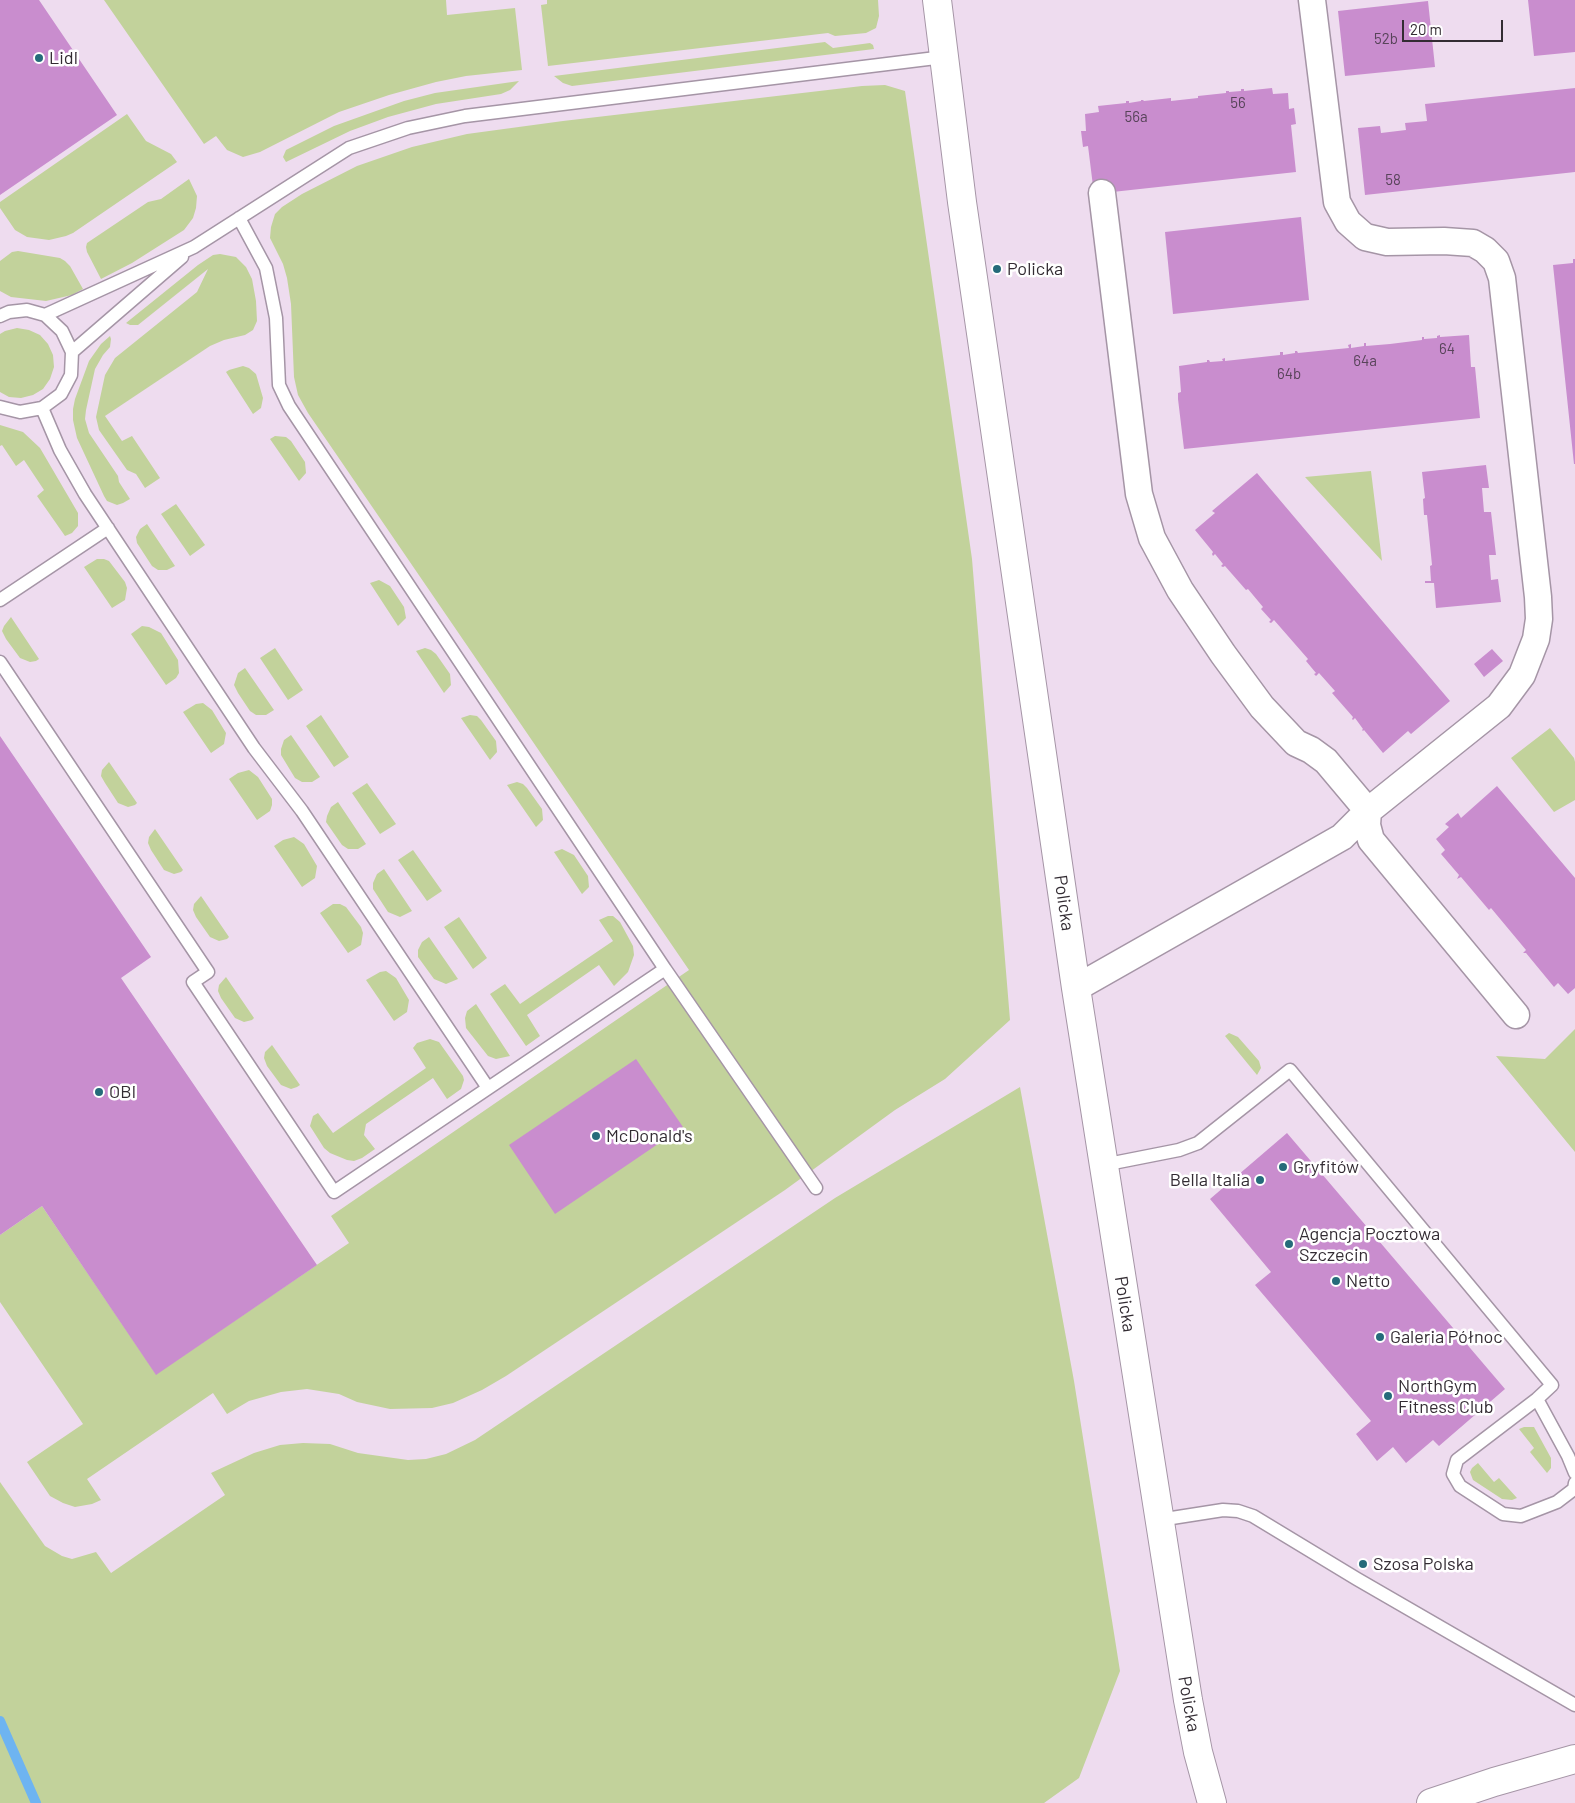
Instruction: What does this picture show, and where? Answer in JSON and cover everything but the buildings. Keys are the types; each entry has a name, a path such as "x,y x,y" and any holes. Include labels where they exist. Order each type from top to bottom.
{"street":[{"name":"Policka","path":"937,0 964,211 1076,988 1188,1700 1198,1752 1212,1803"},
{"path":"1076,988 1342,837 1368,811 1499,706 1522,675 1536,639 1539,619 1538,597 1502,278 1496,261 1485,250 1473,243 1444,240 1386,242 1365,237 1348,222 1337,202 1312,0"},
{"path":"1102,193 1139,494 1152,538 1180,590 1223,654 1262,707 1296,743 1311,750 1326,761 1368,811 1367,825 1371,840 1516,1014"},
{"path":"1431,1803 1575,1759"}],"lane":[{"path":"72,352 194,247 349,148 408,128 465,116 944,57"},
{"path":"239,218 266,268 276,318 279,385 289,406 665,969 816,1188"},
{"path":"45,315 194,247"},
{"path":"0,316 9,312 27,310 45,315 62,330 72,352 71,375 61,394 42,408 20,412 0,407"},
{"path":"42,408 60,450 85,494 249,740 302,811 488,1088"},
{"path":"0,600 108,528"},
{"path":"0,662 208,972 194,982 334,1192 665,969"},
{"path":"1103,1165 1179,1150 1198,1142 1290,1070 1552,1385 1457,1460 1453,1474 1460,1486 1502,1514 1521,1516 1556,1502 1574,1489 1575,1483"},
{"path":"1536,1399 1568,1456 1575,1473"},
{"path":"1159,1520 1223,1510 1238,1511 1253,1516 1357,1579 1575,1705"}],"green space":[{"path":"104,0 446,0 447,15 515,8 522,70 466,76 389,95 339,112 260,152 243,157 227,150 216,136 204,144"},
{"path":"547,0 878,0 879,16 876,28 866,33 835,36 828,33 548,66 541,5 547,4"},
{"path":"825,42 833,48 870,43 874,49 572,86 563,83 554,76"},
{"path":"519,81 510,90 501,94 436,104 388,117 350,131 286,162 283,157 286,150 334,126 404,101 435,93"},
{"path":"885,85 905,91 972,559 1010,1020 945,1079 895,1110 785,1190 506,1376 482,1390 453,1403 432,1408 390,1409 357,1402 339,1394 307,1389 281,1392 249,1401 227,1414 213,1393 87,1479 101,1500 92,1504 75,1507 50,1496 27,1462 83,1424 0,1302 0,1235 42,1206 156,1374 349,1243 331,1216 689,970 308,413 298,395 294,377 291,304 287,278 283,264 270,238 275,214 302,194 357,166 412,147 467,134 563,121 862,86"},
{"path":"127,114 146,141 171,154 177,162 66,236 49,240 27,237 15,230 0,208 0,202"},
{"path":"189,179 197,196 196,208 193,218 184,230 132,263 101,279 87,252 87,243 148,202 161,199"},
{"path":"18,251 60,258 70,266 83,289 72,295 46,301 11,297 0,291 0,261 12,252"},
{"path":"220,254 236,257 246,267 252,279 257,321 253,330 245,335 224,340 210,346 105,416 122,441 132,436 160,478 145,488 136,474 127,470 99,430 96,417 105,375 115,358 197,292 208,269 138,325 126,323 198,265 213,255"},
{"path":"17,328 29,330 40,335 48,344 53,355 54,367 50,379 43,389 33,395 21,398 9,397 0,392 0,334"},
{"path":"110,336 110,347 95,369 85,419 89,433 118,476 119,482 130,499 117,505 107,501 104,496 77,438 73,420 75,399 89,361 101,344"},
{"path":"243,366 256,374 263,398 261,408 253,414 226,372"},
{"path":"0,425 23,432 40,448 78,513 78,526 72,533 65,536 37,496 44,490 24,460 16,466 2,445 0,446"},
{"path":"275,436 286,437 291,441 305,462 306,473 299,481 270,439"},
{"path":"1371,471 1382,561 1305,477"},
{"path":"176,504 205,545 190,556 161,514"},
{"path":"147,524 175,566 167,570 158,570 152,566 137,543 136,537 140,529"},
{"path":"97,559 109,561 125,582 127,588 125,600 112,608 84,567"},
{"path":"379,580 390,586 404,607 406,618 398,626 370,583"},
{"path":"11,617 39,659 36,661 30,662 20,658 6,639 2,631"},
{"path":"142,626 161,633 178,660 179,673 176,678 166,685 131,634"},
{"path":"275,648 303,690 288,700 260,658"},
{"path":"425,648 436,654 450,674 451,685 444,693 416,651"},
{"path":"245,668 274,710 266,715 256,715 250,711 234,685 238,673"},
{"path":"203,703 212,710 226,733 224,744 211,753 183,712 196,704"},
{"path":"321,715 349,757 334,767 306,726"},
{"path":"470,715 477,716 481,720 496,741 497,752 490,760 461,718"},
{"path":"1550,728 1574,758 1575,762 1575,800 1554,812 1511,758"},
{"path":"291,735 320,777 312,782 302,782 295,778 281,755 284,740"},
{"path":"109,762 137,803 135,805 128,807 118,803 105,783 101,776 102,770"},
{"path":"249,770 258,777 272,799 270,811 257,820 229,779 238,773"},
{"path":"517,782 527,788 542,809 543,820 536,827 507,785"},
{"path":"367,783 396,824 380,834 352,793"},
{"path":"338,802 366,844 358,849 348,849 342,845 326,822 331,807"},
{"path":"155,829 183,870 181,872 174,874 164,870 151,850 148,843 149,837"},
{"path":"294,837 304,844 317,866 315,878 302,887 274,846 283,840"},
{"path":"562,849 574,855 588,876 589,887 582,894 554,852"},
{"path":"413,850 442,891 427,901 398,860"},
{"path":"384,869 412,911 400,917 388,912 373,889 373,883 377,874"},
{"path":"201,896 229,937 227,939 219,941 210,937 196,917 193,910 194,904"},
{"path":"333,904 340,904 346,907 361,927 363,933 361,945 348,953 320,913"},
{"path":"613,916 620,922 633,946 634,955 628,972 614,986 599,965 527,1015 540,1036 526,1046 490,994 505,984 520,1004 613,941 599,920"},
{"path":"459,917 487,958 473,969 444,927"},
{"path":"429,937 458,979 446,984 434,979 418,957 418,950 422,942"},
{"path":"386,971 396,978 409,1000 407,1012 394,1021 366,980 380,972"},
{"path":"226,977 254,1018 252,1020 244,1022 235,1018 221,998 218,991 219,985"},
{"path":"476,1004 510,1056 496,1059 488,1056 466,1028 465,1018 467,1011"},
{"path":"1575,1029 1575,1152 1496,1056 1545,1059"},
{"path":"1229,1033 1238,1037 1259,1061 1261,1068 1257,1075 1225,1036"},
{"path":"430,1039 439,1042 463,1076 464,1080 461,1089 447,1099 433,1078 366,1124 364,1135 375,1149 362,1158 354,1161 347,1160 330,1153 324,1148 310,1126 313,1116 318,1113 333,1133 426,1068 413,1048 417,1043"},
{"path":"272,1045 300,1085 297,1087 291,1089 281,1085 267,1066 264,1058 265,1052"},
{"path":"1020,1087 1074,1381 1120,1671 1079,1778 1044,1803 0,1803 0,1482 45,1546 62,1556 72,1559 96,1552 111,1573 225,1495 211,1473 254,1453 280,1445 303,1443 330,1444 358,1453 408,1460 426,1459 446,1454 475,1440 835,1198"},
{"path":"1534,1427 1551,1458 1551,1468 1547,1473 1530,1452 1534,1448 1519,1429"},
{"path":"1478,1463 1494,1482 1499,1478 1517,1498 1512,1500 1502,1499 1473,1480 1470,1472"}],"waterway":[{"path":"0,1721 36,1803"}],"place":[{"name":"Lidl","path":"39,58"},
{"name":"Policka","path":"997,269"},
{"name":"OBI","path":"99,1092"},
{"name":"McDonald's","path":"596,1136"},
{"name":"Gryfitów","path":"1283,1167"},
{"name":"Bella Italia","path":"1260,1180"},
{"name":"Agencja Pocztowa Szczecin","path":"1289,1244"},
{"name":"Netto","path":"1336,1281"},
{"name":"Galeria Północ","path":"1380,1337"},
{"name":"NorthGym Fitness Club","path":"1388,1396"},
{"name":"Szosa Polska","path":"1363,1564"}]}
